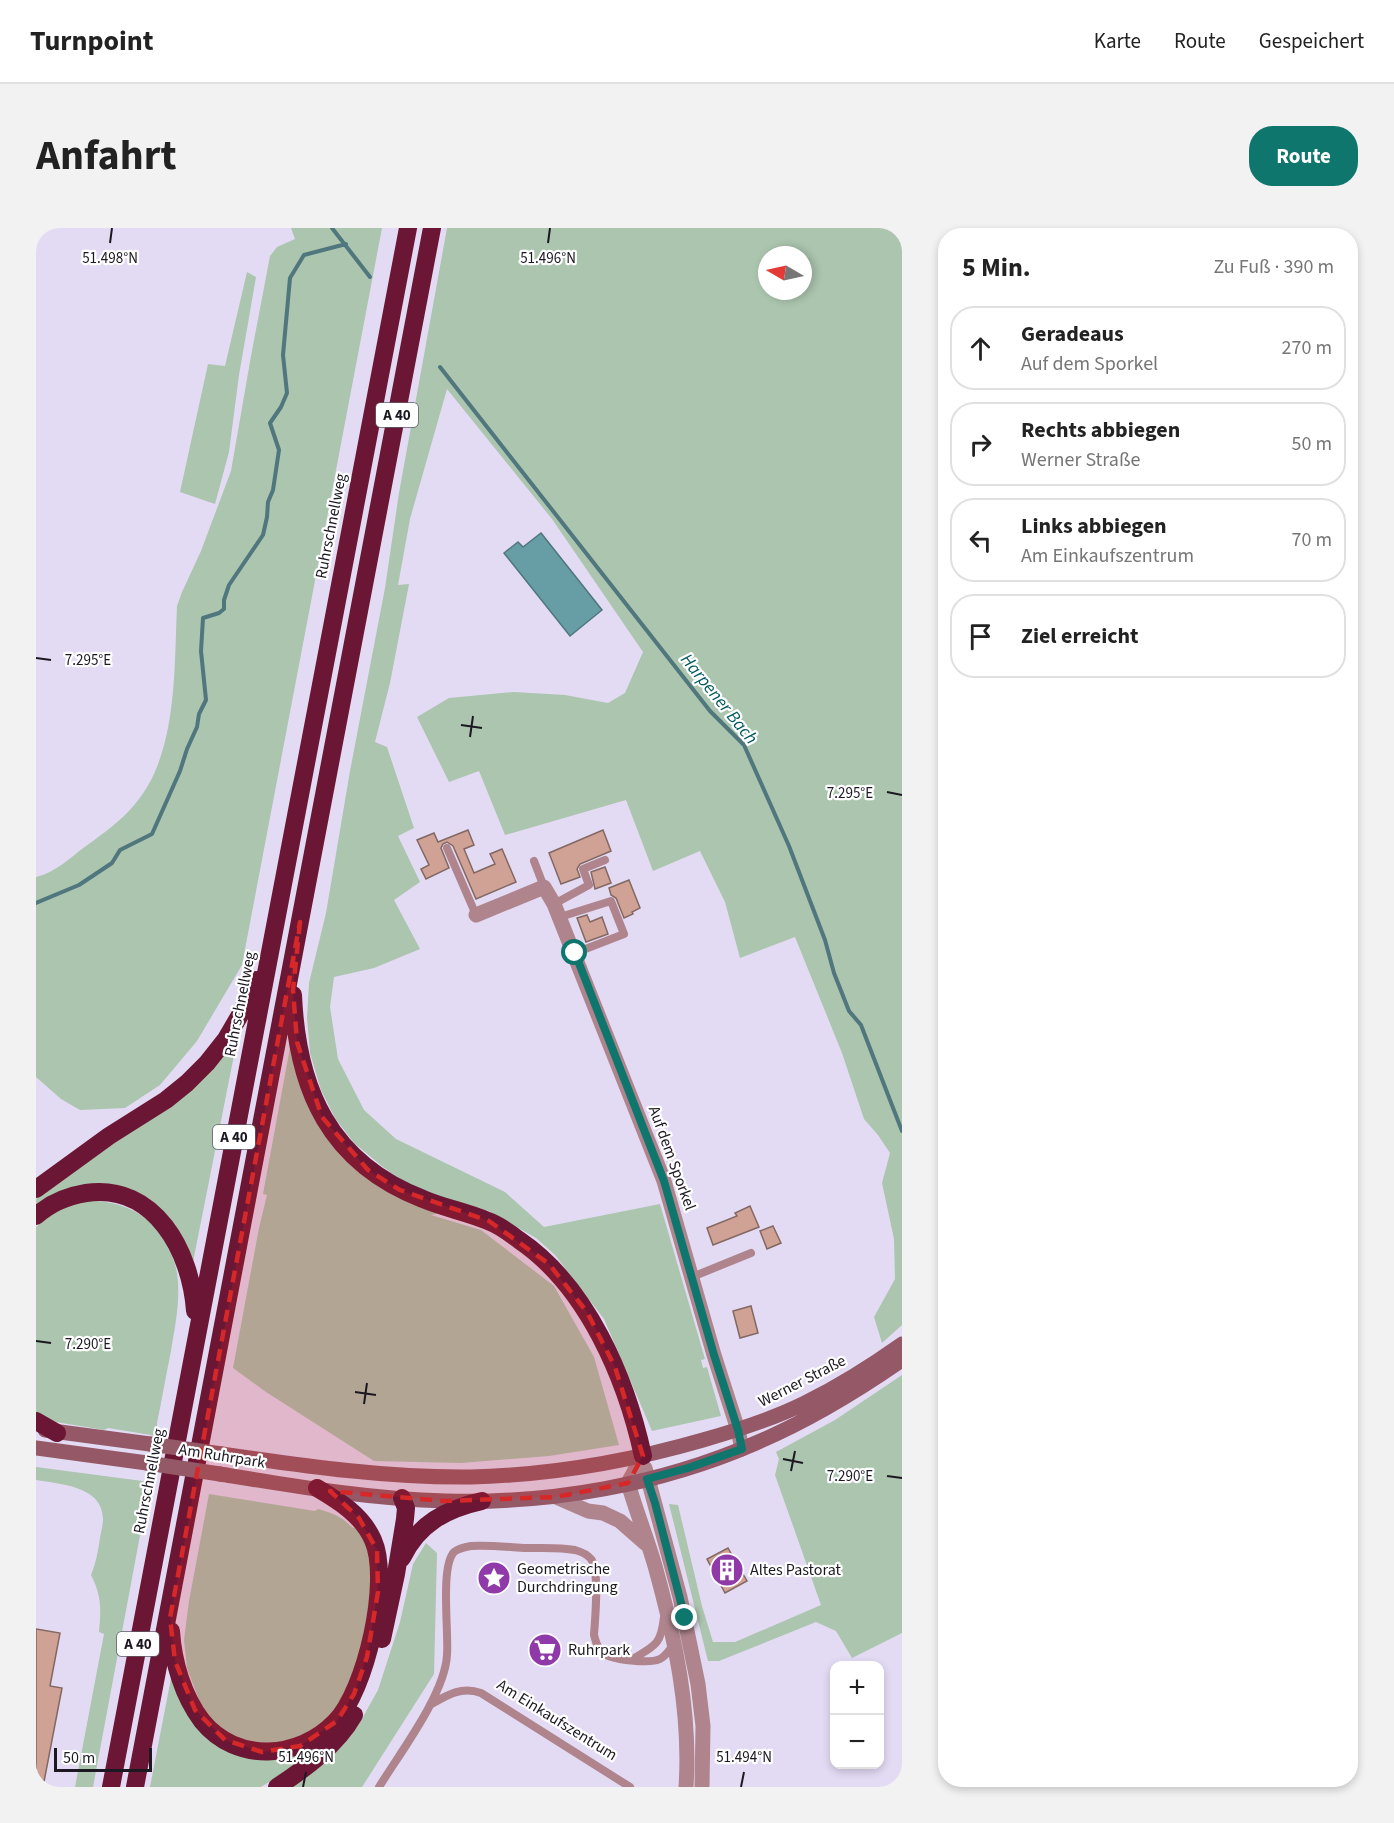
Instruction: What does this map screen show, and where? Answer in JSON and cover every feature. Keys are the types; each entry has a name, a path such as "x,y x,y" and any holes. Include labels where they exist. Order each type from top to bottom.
{"highway":[{"name":"Ruhrschnellweg","path":"111,1787 408,228"},
{"name":"A 40","path":"135,1787 432,228"},
{"path":"36,1189 109,1136 166,1100 207,1064 226,1039 252,992 277,915"},
{"path":"300,922 293,990 295,1030 310,1092 322,1117 342,1143 368,1170 409,1193 489,1221 521,1241 549,1264 587,1312 615,1366 637,1430 643,1456"},
{"path":"36,1216 45,1208 62,1200 79,1194 96,1192 113,1192 144,1205 171,1234 194,1291 195,1339 192,1359"},
{"path":"36,1421 57,1433"},
{"path":"172,1593 170,1618 175,1661 184,1688 203,1722 225,1740 242,1748 262,1752 281,1752 315,1738 337,1721 354,1694 362,1675 374,1625 379,1571 377,1550 372,1537 359,1518 345,1505 316,1488"},
{"path":"277,1787 302,1770 337,1738 363,1699 375,1664 396,1574 406,1508 402,1498"},
{"path":"396,1574 408,1546 425,1526 453,1509 482,1501"}],"main road":[{"name":"Werner Straße","path":"643,1456 738,1430 772,1418 806,1403 902,1344"},
{"name":"Werner Straße","path":"647,1479 688,1468 742,1449 795,1425 860,1393 902,1360"},
{"name":"Am Ruhrpark","path":"36,1429 299,1466 378,1473 483,1476 554,1471 643,1456"},
{"name":"Am Ruhrpark","path":"36,1448 402,1498 482,1501 556,1497 647,1479"},
{"path":"378,1473 394,1485 402,1498"}],"street":[{"path":"476,915 544,887"},
{"name":"Auf dem Sporkel","path":"544,887 557,910 575,953 664,1181 742,1449"},
{"path":"643,1456 647,1479 680,1597 698,1684 703,1726 702,1787"},
{"path":"643,1456 628,1484 666,1607 679,1666 687,1731 686,1787"},
{"path":"556,1497 588,1511 620,1521 648,1546"}],"lane":[{"path":"447,848 476,915"},
{"path":"557,910 589,885 583,869 605,860"},
{"name":"Auf dem Sporkel","path":"534,861 544,887"},
{"path":"557,910 611,901 624,934 575,953"},
{"path":"692,1278 751,1253"},
{"path":"379,1787 430,1705 446,1670 446,1581 450,1559 454,1552 465,1547 548,1548 585,1553 592,1561 596,1571 594,1635 597,1646 603,1653 614,1658 657,1661 669,1652 674,1642"},
{"path":"631,1660 656,1645 662,1634 666,1607"},
{"name":"Am Einkaufszentrum","path":"430,1705 457,1691 481,1693 627,1786"}],"highlighted area":[{"path":"300,922 293,990 297,1042 322,1117 368,1170 400,1190 489,1221 549,1264 587,1312 615,1367 643,1456 628,1483 556,1497 444,1501 330,1491 359,1518 377,1550 378,1592 367,1657 354,1694 337,1721 300,1746 262,1752 225,1740 195,1710 175,1661 170,1618"}],"shaded area":[{"path":"291,228 382,228 242,965 197,1041 160,1085 125,1108 80,1110 61,1099 36,1077 36,877 62,864 124,816 149,784 159,761 171,710 177,606 201,551 231,471 270,256 277,247 295,239"},
{"path":"447,228 902,228 902,1325 882,1343 874,1317 895,1279 894,1239 882,1183 890,1153 864,1119 842,1053 795,937 740,958 725,902 700,851 653,871 626,800 505,835 479,771 449,782 417,717 449,698 514,692 565,695 608,703 625,693 643,652 552,519 447,389 410,519 398,585 409,584 390,683 375,742 387,747 414,828 398,836 420,882 394,900 420,949 374,968 334,977 330,1007 338,1059 364,1110 396,1139 505,1192 544,1227 660,1204 705,1359 701,1360 703,1368 707,1367 721,1416 652,1431 604,1319 555,1255 536,1238 489,1211 435,1195 406,1183 354,1143 335,1118 321,1090 310,1053 307,1018 309,983 326,913 385,588 399,493"},
{"path":"247,272 256,277 239,375 229,452 215,504 180,492 208,364 225,366"},
{"path":"541,533 602,610 570,636 504,553 518,542 523,547"},
{"path":"239,1030 192,1267 128,1190 36,1209 36,1199"},
{"path":"291,1042 322,1127 441,1213 431,1215 481,1230 554,1286 594,1357 619,1445 549,1456 461,1463 374,1461 266,1392 233,1368 267,1195 263,1194"},
{"path":"80,1200 117,1204 137,1213 155,1228 175,1264 178,1283 177,1312 157,1423 157,1436 56,1422 36,1415 36,1227 47,1217"},
{"path":"902,1375 902,1633 852,1658 836,1631 816,1622 719,1661 708,1661 669,1504 678,1505 713,1642 735,1642 821,1605 775,1475 779,1459 776,1452 835,1420"},
{"path":"36,1467 150,1482 93,1787 75,1787 104,1634 99,1632 100,1603 91,1575 97,1557 103,1519 101,1508 88,1493 68,1485 36,1480"},
{"path":"209,1494 315,1511 318,1509 341,1518 353,1528 358,1526 367,1540 374,1574 359,1661 337,1709 319,1727 280,1744 242,1741 210,1719 199,1700 187,1668 184,1640"},
{"path":"426,1543 437,1553 434,1674 362,1787 287,1787 333,1756 359,1724 378,1690 400,1622 413,1564"},
{"path":"172,1673 230,1751 326,1738 295,1766 261,1787 150,1787"}],"building":[{"path":"468,830 474,845 464,849 474,873 495,864 490,854 502,849 516,882 476,899 453,846 447,842 441,848 449,868 426,879 421,869 429,865 417,840 434,833 438,842"},
{"path":"603,830 611,851 580,864 577,869 580,877 561,884 549,853"},
{"path":"605,867 611,883 595,889 591,872"},
{"path":"629,880 640,908 624,918 609,888"},
{"path":"587,915 590,922 602,917 608,934 586,942 577,918"},
{"path":"750,1206 759,1227 713,1245 707,1228 737,1216 735,1213"},
{"path":"773,1226 781,1243 767,1249 760,1231"},
{"path":"751,1306 758,1333 740,1338 733,1311"},
{"name":"Altes Pastorat","path":"728,1548 747,1581 725,1593 707,1559"},
{"path":"36,1629 60,1633 50,1686 62,1688 43,1787 36,1787"}],"waterway":[{"name":"Harpener Bach","path":"332,228 370,277"},
{"path":"36,903 79,885 112,863 120,850 152,834 180,771 206,700 201,651 203,618 224,609 224,600 229,585 263,535 279,450 270,423 287,393 283,355 290,278 304,255 346,244"},
{"name":"Harpener Bach","path":"440,367 710,711 744,745 789,846 849,1011 861,1025 902,1131"}],"place":[{"name":"Altes Pastorat","path":"727,1570"},
{"name":"Geometrische Durchdringung","path":"494,1578"},
{"name":"Ruhrpark","path":"545,1650"}],"route":[{"path":"575,953 664,1181 742,1449 688,1468 647,1479 685,1618"}]}
